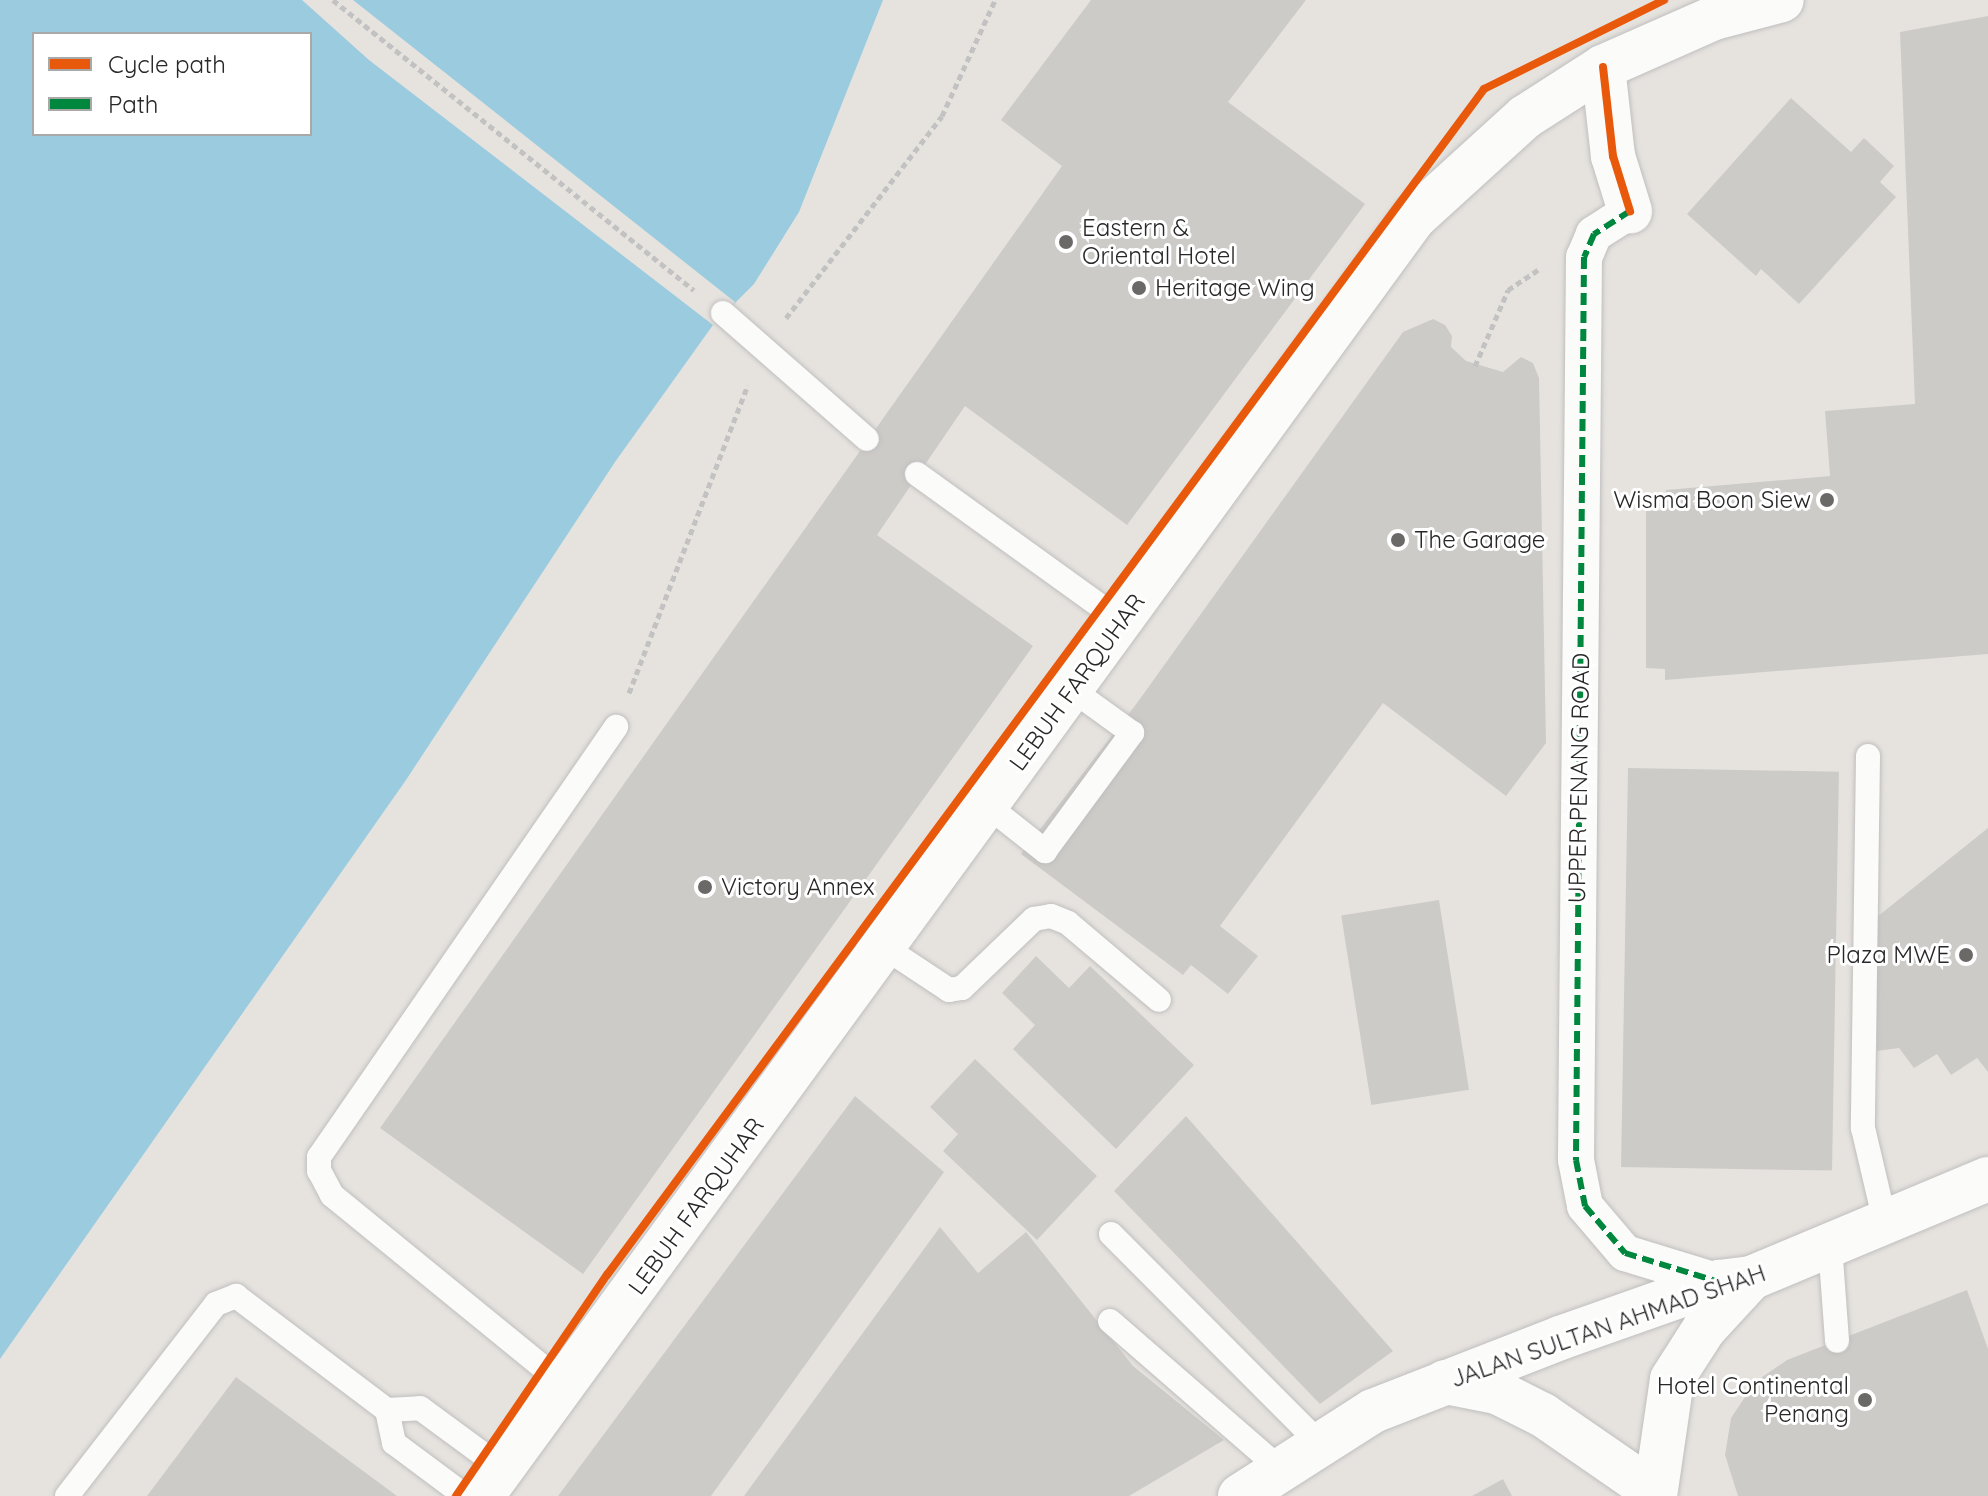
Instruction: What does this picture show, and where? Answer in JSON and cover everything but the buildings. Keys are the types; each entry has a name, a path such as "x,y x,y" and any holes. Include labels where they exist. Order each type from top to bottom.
{"main road":[{"name":"LEBUH FARQUHAR","path":"492,1483 566,1386 1414,218 1469,162 1525,117 1603,67 1714,18 1782,0"},
{"path":"1603,67 1613,156 1612,222"},
{"name":"JALAN SULTAN AHMAD SHAH","path":"1240,1496 1279,1468 1373,1411 1445,1382 1830,1245 1988,1179"},
{"path":"1445,1382 1497,1392 1543,1415 1654,1493 1672,1379 1735,1280"}],"street":[{"name":"UPPER PENANG ROAD","path":"1612,222 1584,257 1576,1160 1585,1206 1625,1253 1735,1280"}],"lane":[{"path":"723,313 867,439"},
{"path":"917,474 1121,621"},
{"path":"988,806 1045,851 1132,733 1071,689"},
{"path":"566,1386 332,1195 319,1171 319,1157 616,727"},
{"path":"1868,756 1863,1128 1885,1222"},
{"path":"884,947 949,990 962,988 1034,919 1051,916 1068,923 1159,1000"},
{"path":"1111,1234 1319,1443"},
{"path":"1830,1245 1837,1341"},
{"path":"67,1496 225,1297 247,1300 387,1410 394,1443 465,1496"},
{"path":"1110,1321 1279,1468"},
{"path":"387,1410 420,1408 492,1483"}],"path":[{"path":"333,0 723,313"},
{"path":"1475,366 1508,290 1612,222"}],"water":[{"path":"0,0 883,0 799,212 754,284 713,325 615,462 406,780 0,1359"}],"pier":[{"path":"302,0 353,0 735,302 713,325 369,60"}],"marked path":[{"path":"1630,211 1594,234 1584,257 1576,1160 1585,1206 1625,1253 1719,1282"}],"cycle path":[{"path":"456,1496 607,1275 1484,89 1664,0"},
{"path":"1603,67 1613,156 1630,211"}],"place":[{"name":"Eastern & Oriental Hotel","path":"1066,242"},
{"name":"Heritage Wing","path":"1139,288"},
{"name":"Wisma Boon Siew","path":"1827,500"},
{"name":"The Garage","path":"1398,540"},
{"name":"Victory Annex","path":"705,887"},
{"name":"Plaza MWE","path":"1966,955"},
{"name":"Hotel Continental Penang","path":"1865,1400"}]}
